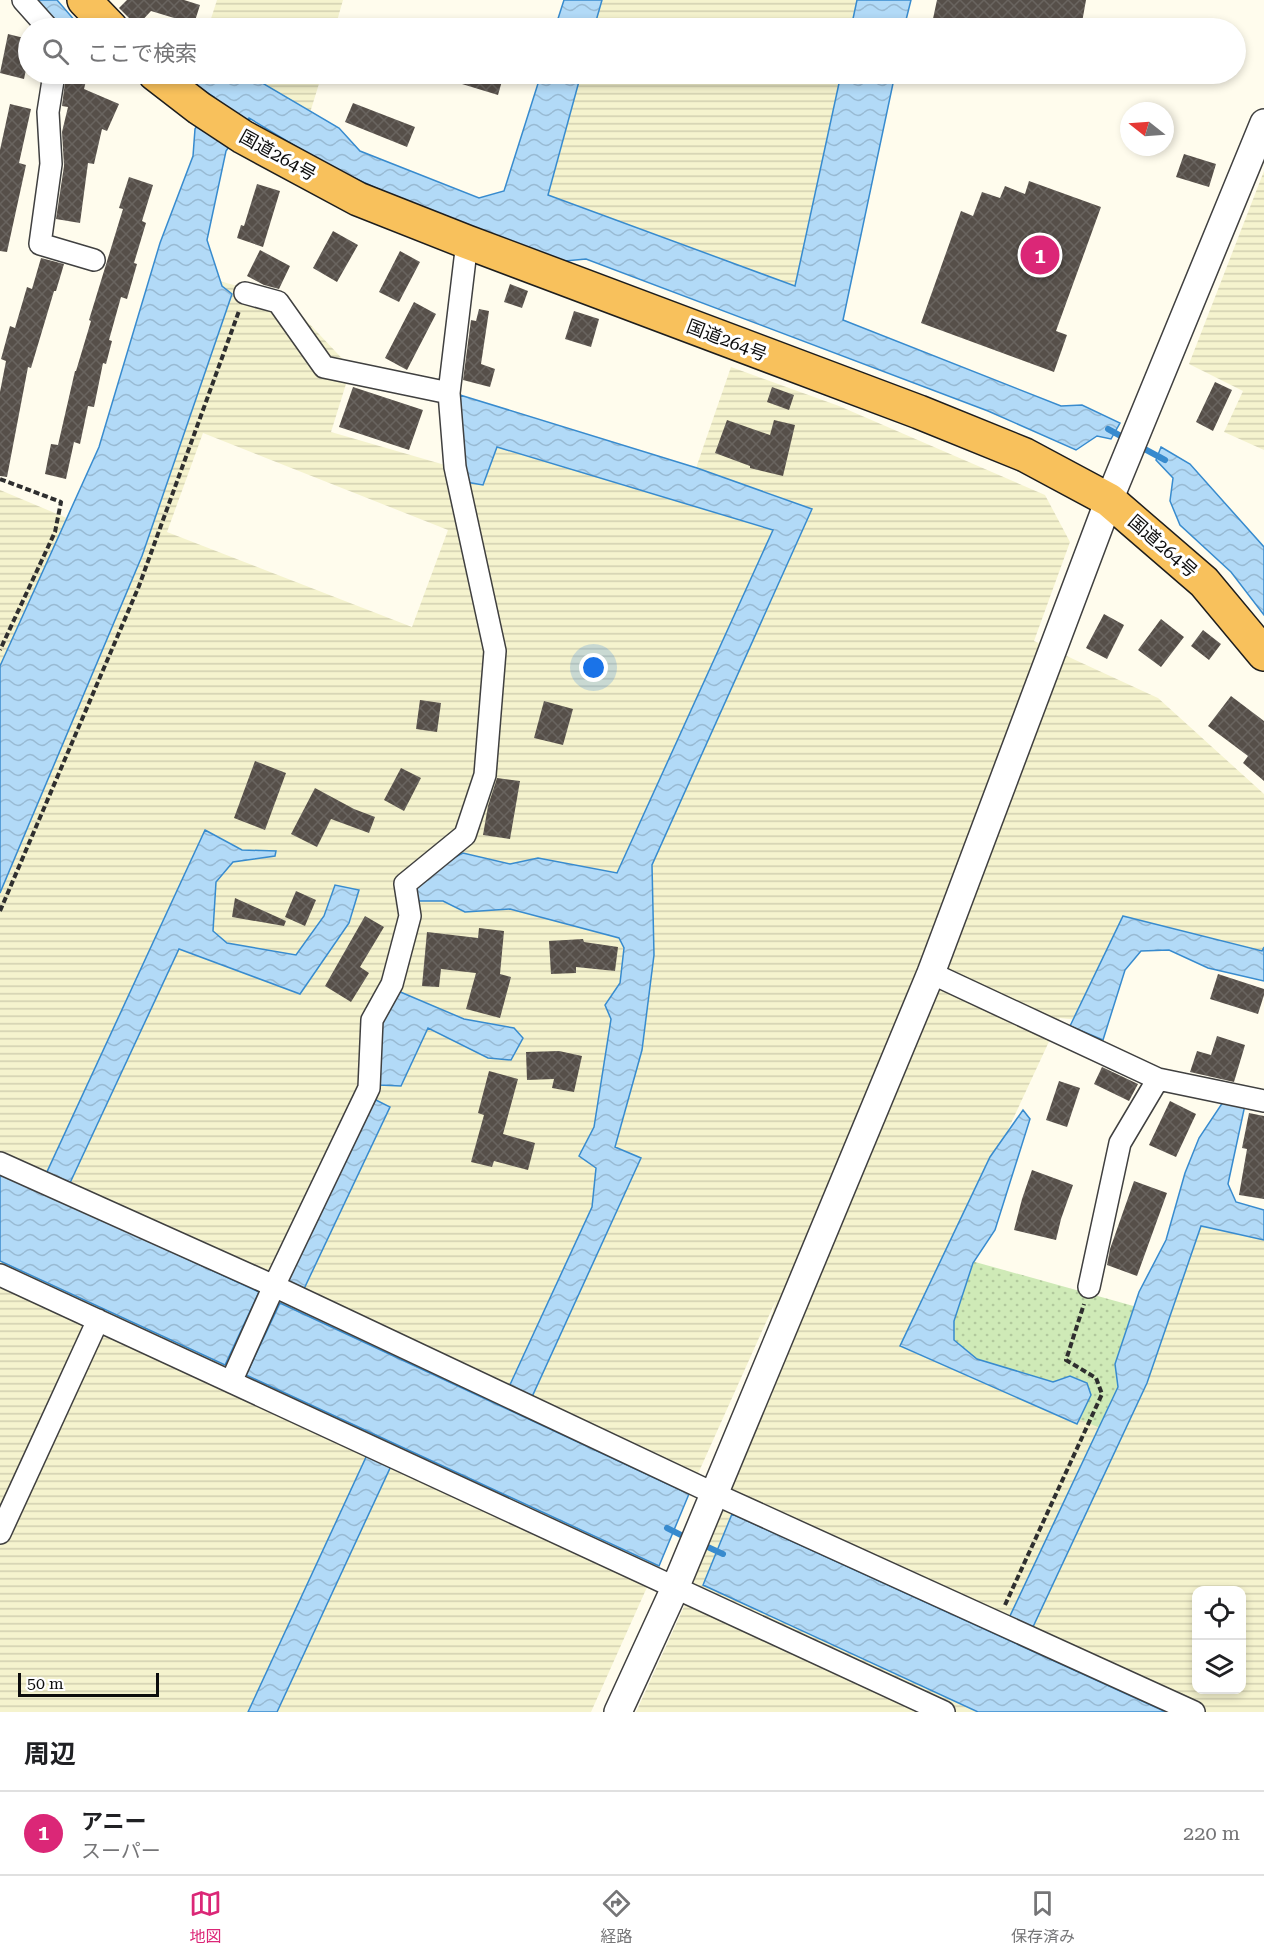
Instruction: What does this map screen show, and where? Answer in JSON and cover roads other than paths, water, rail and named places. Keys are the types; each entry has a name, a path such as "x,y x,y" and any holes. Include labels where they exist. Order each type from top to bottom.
{"highway":[{"path":"84,0 101,18"},
{"name":"国道264号","path":"168,84 198,108 243,137 358,199 1025,455 1109,500 1204,582 1264,654"}],"street":[{"path":"23,0 39,18"},
{"path":"52,84 48,112 51,164 40,244 94,260"},
{"path":"618,1712 715,1494 932,973 1109,500 1264,123"},
{"path":"231,1382 274,1286 369,1088 372,1020 392,984 410,916 405,884 465,835 485,775 495,651 455,467 449,393 467,242"},
{"path":"245,293 278,302 324,367 449,393"},
{"path":"932,973 1158,1079 1264,1101"},
{"path":"1089,1287 1120,1143 1158,1079"},
{"path":"0,1162 274,1286 715,1494 1194,1712"},
{"path":"0,1275 944,1712"},
{"path":"0,1533 98,1320"}],"water":[{"path":"34,0 57,0 73,18 50,18"},
{"path":"564,0 602,0 597,18 558,18"},
{"path":"857,0 911,0 906,18 853,18"},
{"path":"193,84 264,84 339,128 360,151 479,198 504,191 538,84 578,84 548,195 795,286 839,84 893,84 843,320 1061,406 1082,405 1120,423 1111,439 1097,436 1076,450 988,411 586,259 565,261 444,219 330,167 249,118 226,151 207,240 222,286 232,294 142,556 0,893 0,666 99,447 160,243 193,156 195,129 214,97"},
{"path":"460,395 697,468 812,509 652,865 654,955 642,1050 615,1147 641,1158 531,1399 508,1389 592,1207 596,1168 579,1156 594,1127 611,1019 605,1005 620,983 624,948 619,938 510,909 465,912 443,901 416,901 416,885 428,871 463,853 510,864 538,858 617,873 773,530 497,447 483,485 466,482"},
{"path":"1161,447 1190,464 1264,547 1264,615 1231,572 1180,525 1170,501 1173,478 1156,460"},
{"path":"205,830 242,850 276,851 275,856 233,862 216,882 213,931 227,943 296,955 324,916 335,885 359,890 349,923 300,994 179,949 69,1185 46,1174"},
{"path":"1123,916 1262,951 1264,947 1264,981 1208,968 1169,950 1141,951 1125,970 1103,1040 1070,1026"},
{"path":"398,991 464,1019 514,1028 523,1038 511,1060 488,1058 428,1028 401,1086 379,1085 379,1023"},
{"path":"374,1099 390,1107 303,1291 287,1283"},
{"path":"1223,1102 1245,1105 1228,1184 1236,1202 1264,1210 1264,1240 1201,1226 1147,1383 1032,1629 1009,1618 1118,1387 1115,1364 1139,1292 1166,1240 1185,1173 1199,1138"},
{"path":"1023,1110 1030,1119 995,1230 973,1263 954,1321 954,1340 977,1359 1053,1382 1070,1376 1087,1383 1091,1395 1077,1424 900,1346 990,1157"},
{"path":"0,1173 259,1292 225,1365 0,1261"},
{"path":"280,1303 689,1494 659,1566 246,1375"},
{"path":"367,1455 391,1466 277,1712 248,1712"},
{"path":"732,1514 1166,1712 978,1712 703,1585"}],"waterway":[{"path":"1108,429 1128,440"},
{"path":"1139,446 1165,460"},
{"path":"667,1528 687,1538"},
{"path":"699,1543 723,1554"}],"place":[{"name":"アニー","path":"1040,255"}]}
